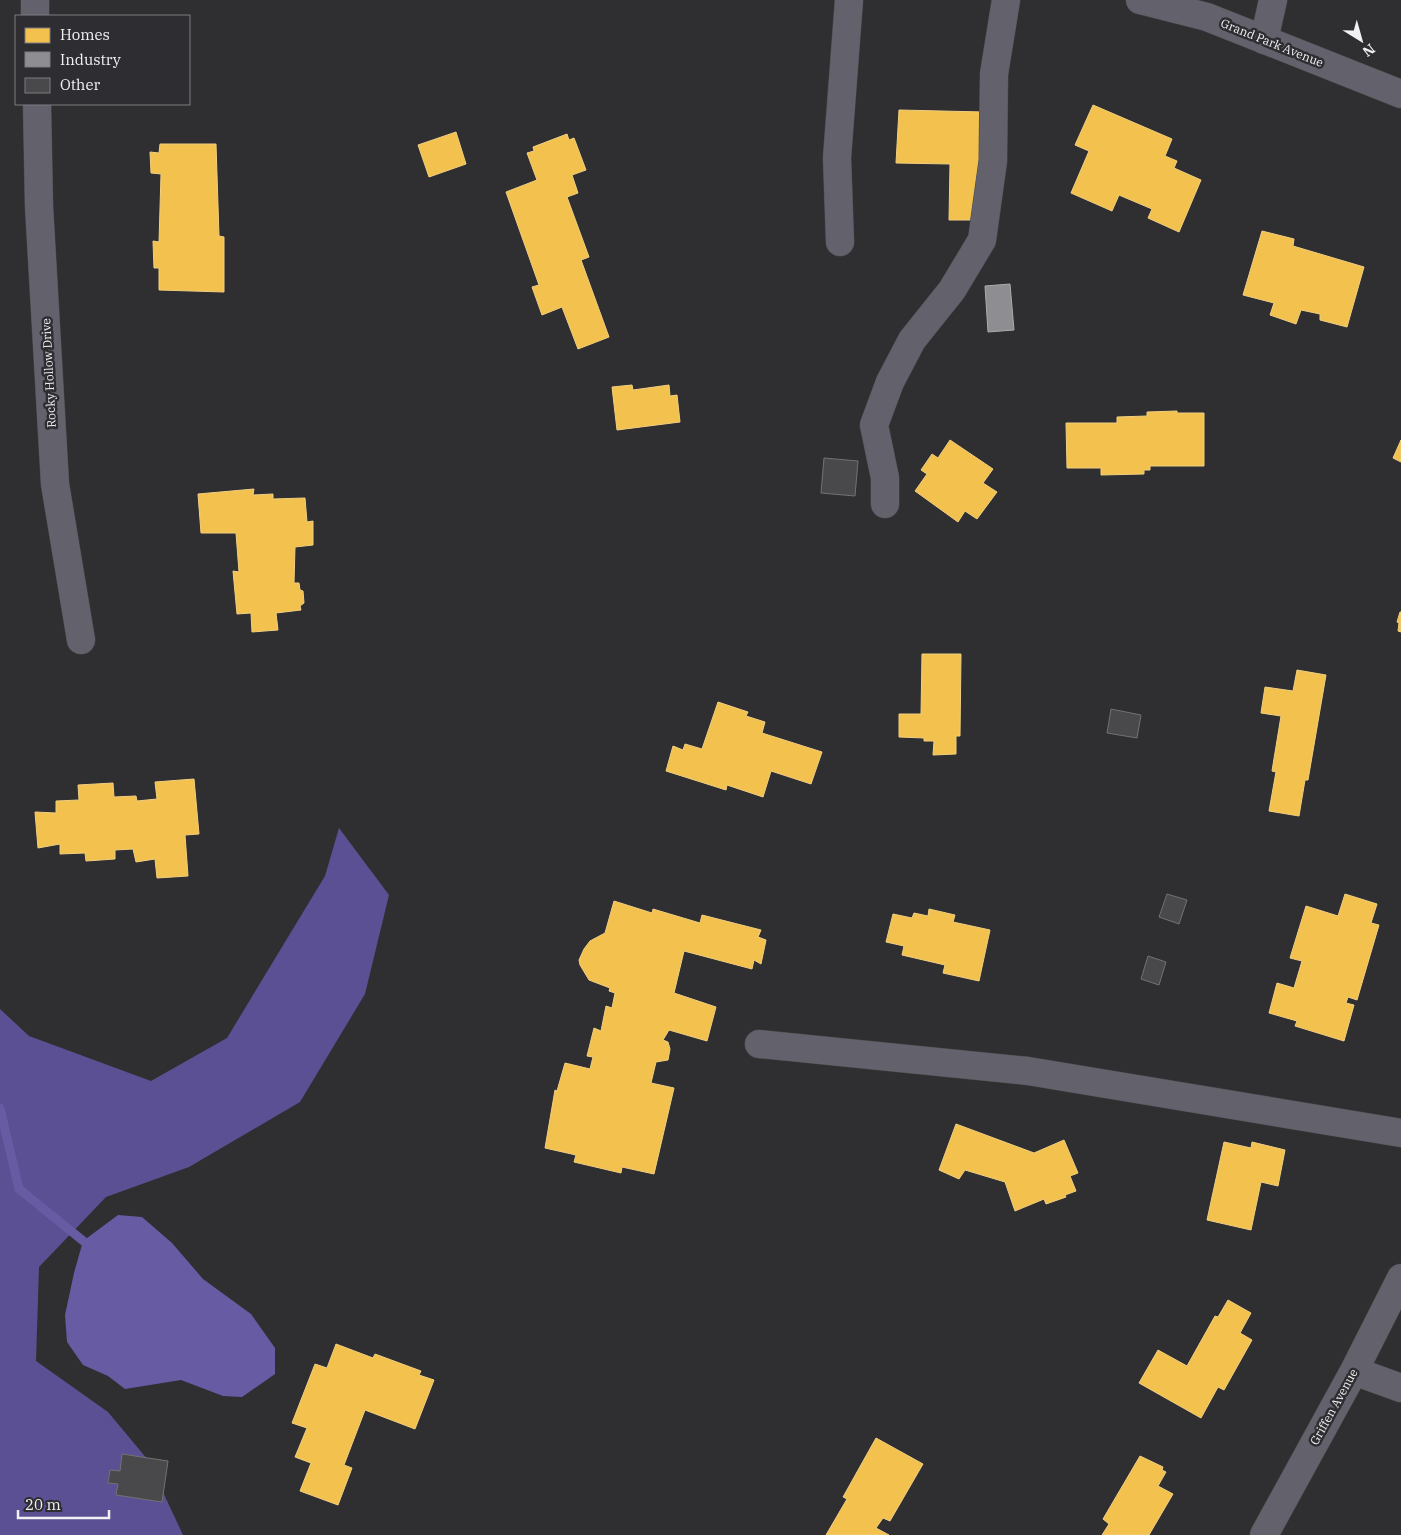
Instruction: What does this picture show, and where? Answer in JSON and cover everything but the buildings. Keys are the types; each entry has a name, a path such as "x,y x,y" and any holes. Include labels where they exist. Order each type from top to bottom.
{"street":[{"path":"35,0 35,15"},
{"path":"840,242 837,158 849,0"},
{"path":"885,504 885,478 874,425 887,390 912,340 952,290 982,240 993,161 994,74 1006,0"},
{"name":"Grand Park Avenue","path":"1140,0 1207,17 1401,94"},
{"path":"1264,40 1273,0"},
{"name":"Rocky Hollow Drive","path":"37,105 39,206 55,484 82,640"},
{"path":"759,1044 1028,1071 1401,1133"},
{"name":"Griffen Avenue","path":"1264,1535 1354,1370 1401,1278"},
{"path":"1354,1370 1401,1388"}],"shaded area":[{"path":"339,828 389,895 365,994 300,1102 189,1167 106,1197 39,1267 36,1361 108,1412 148,1460 183,1535 0,1535 0,1009 29,1036 151,1081 227,1038 325,876"},
{"path":"118,1215 142,1217 172,1243 203,1279 251,1314 275,1348 275,1374 242,1397 223,1396 181,1380 125,1389 108,1376 83,1365 67,1342 65,1315 74,1273 83,1241"}],"waterway":[{"path":"0,1108 19,1189 92,1248"}]}
